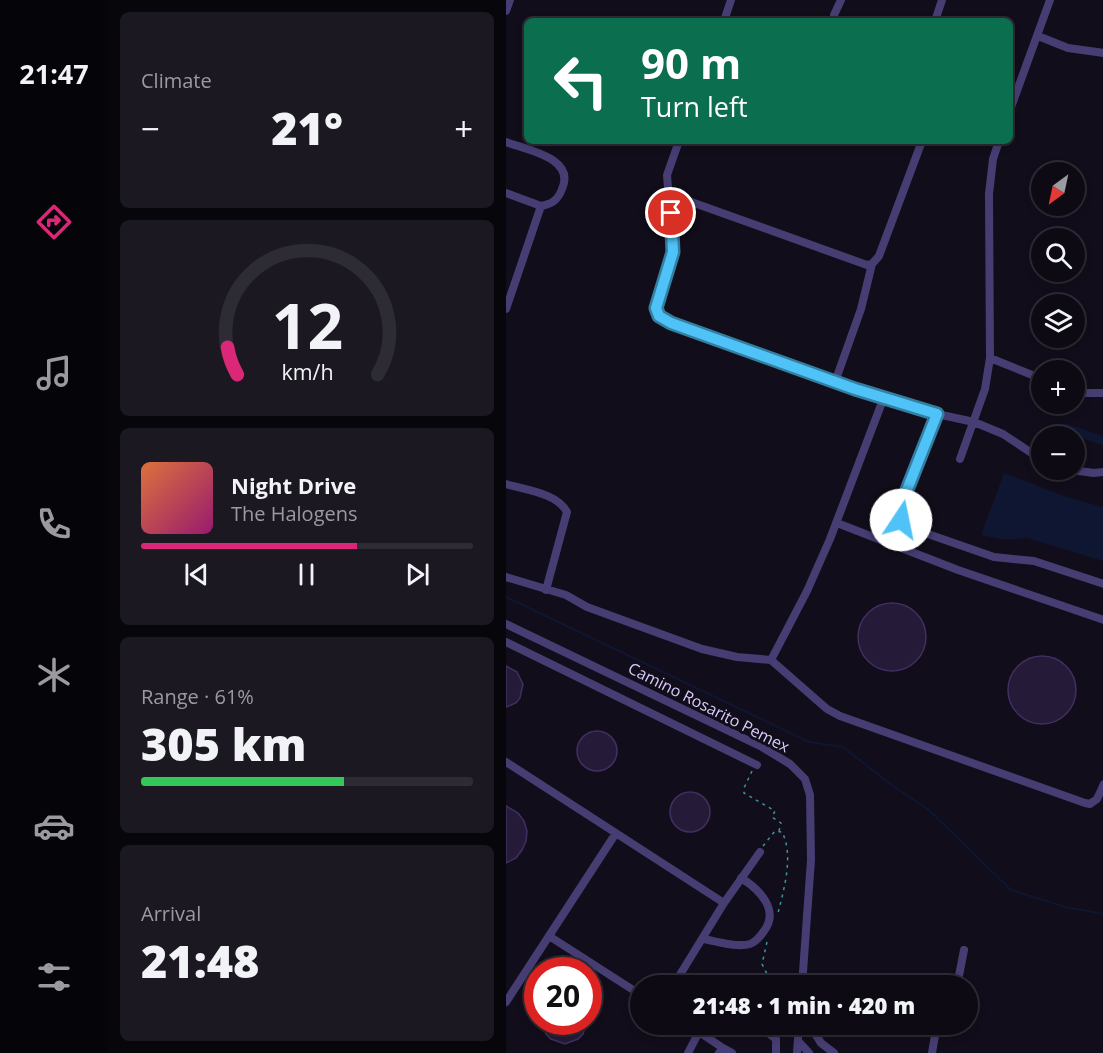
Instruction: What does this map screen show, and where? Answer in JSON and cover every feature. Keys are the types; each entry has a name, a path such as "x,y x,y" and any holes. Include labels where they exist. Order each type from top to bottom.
{"street":[{"path":"506,11 510,0"},
{"path":"725,18 731,0"},
{"path":"834,18 841,0"},
{"path":"936,18 942,0"},
{"path":"1013,102 1050,0"},
{"path":"1038,36 1068,48 1103,53"},
{"path":"506,142 556,161 563,168 565,182 560,194 552,204 541,206 506,193"},
{"path":"678,144 667,175 673,252 656,308 659,316 671,323 835,382 937,414 974,422 1003,434 1031,453"},
{"path":"835,382 861,309 872,264 879,256 921,144"},
{"path":"960,459 985,389 990,357 989,194 993,159 998,144"},
{"path":"669,194 862,264 872,264"},
{"path":"506,309 541,206"},
{"path":"990,357 1031,374"},
{"path":"1085,393 1103,393"},
{"path":"771,660 807,591 836,523 884,397"},
{"path":"937,414 899,511 905,526 994,557 1034,561 1103,584"},
{"path":"1085,472 1103,472"},
{"path":"506,484 556,499 567,512 546,590"},
{"path":"836,523 958,570 1103,620"},
{"path":"506,577 566,595 587,607 702,649 737,657 771,660 827,709 840,716 1085,803 1094,802 1103,784"},
{"name":"Camino Rosarito Pemex","path":"506,624 762,747 790,764 805,779 812,808 811,860 803,975"},
{"path":"506,642 754,763"},
{"path":"506,762 724,903"},
{"path":"506,1002 616,833"},
{"path":"680,975 724,903 760,852"},
{"path":"703,939 748,945 756,942 770,922 771,914 764,899 754,886 741,878"},
{"path":"549,936 630,988"},
{"path":"959,975 964,950"},
{"path":"688,1053 698,1035"},
{"path":"707,1035 721,1050 732,1053"},
{"path":"772,1035 776,1038 776,1053"},
{"path":"797,1053 798,1035"},
{"path":"816,1035 821,1043 834,1053"},
{"path":"932,1053 934,1035"},
{"path":"798,1041 809,1053"}],"path":[{"path":"754,763 753,774 744,788 744,793 775,811 772,817 781,823 779,832"},
{"path":"760,852 775,831 782,832 787,842 785,884 778,915"},
{"path":"767,941 762,964 768,975"}],"water":[{"path":"1004,473 1064,496 1103,507 1103,561 1027,538 1006,540 981,535"}],"building":[{"path":"892,603 905,606 916,613 923,624 926,637 923,650 916,661 905,668 892,671 879,668 868,661 861,650 858,637 861,624 868,613 879,606"},
{"path":"1042,656 1055,659 1066,666 1073,677 1076,690 1073,703 1066,714 1055,721 1042,724 1029,721 1018,714 1011,703 1008,690 1011,677 1018,666 1029,659"},
{"path":"506,666 517,672 523,684 520,698 516,703 506,707"},
{"path":"597,731 605,732 611,737 616,743 616,759 611,765 605,770 597,771 589,770 583,765 578,759 577,751 578,743 583,737 589,732"},
{"path":"690,792 698,793 704,798 709,804 709,820 704,826 698,831 690,832 682,831 676,826 671,820 670,812 671,804 676,798 682,793"},
{"path":"506,806 518,813 527,831 522,850 516,858 506,863"},
{"path":"547,1035 582,1035 565,1044"}],"waterway":[{"path":"1085,434 1104,441"},
{"path":"506,597 809,742 843,747 893,786 929,810 1011,890 1065,907 1104,914"}],"route":[{"path":"671,213 673,252 656,308 659,316 671,323 855,389 937,414 901,505 899,511 901,520"}]}
